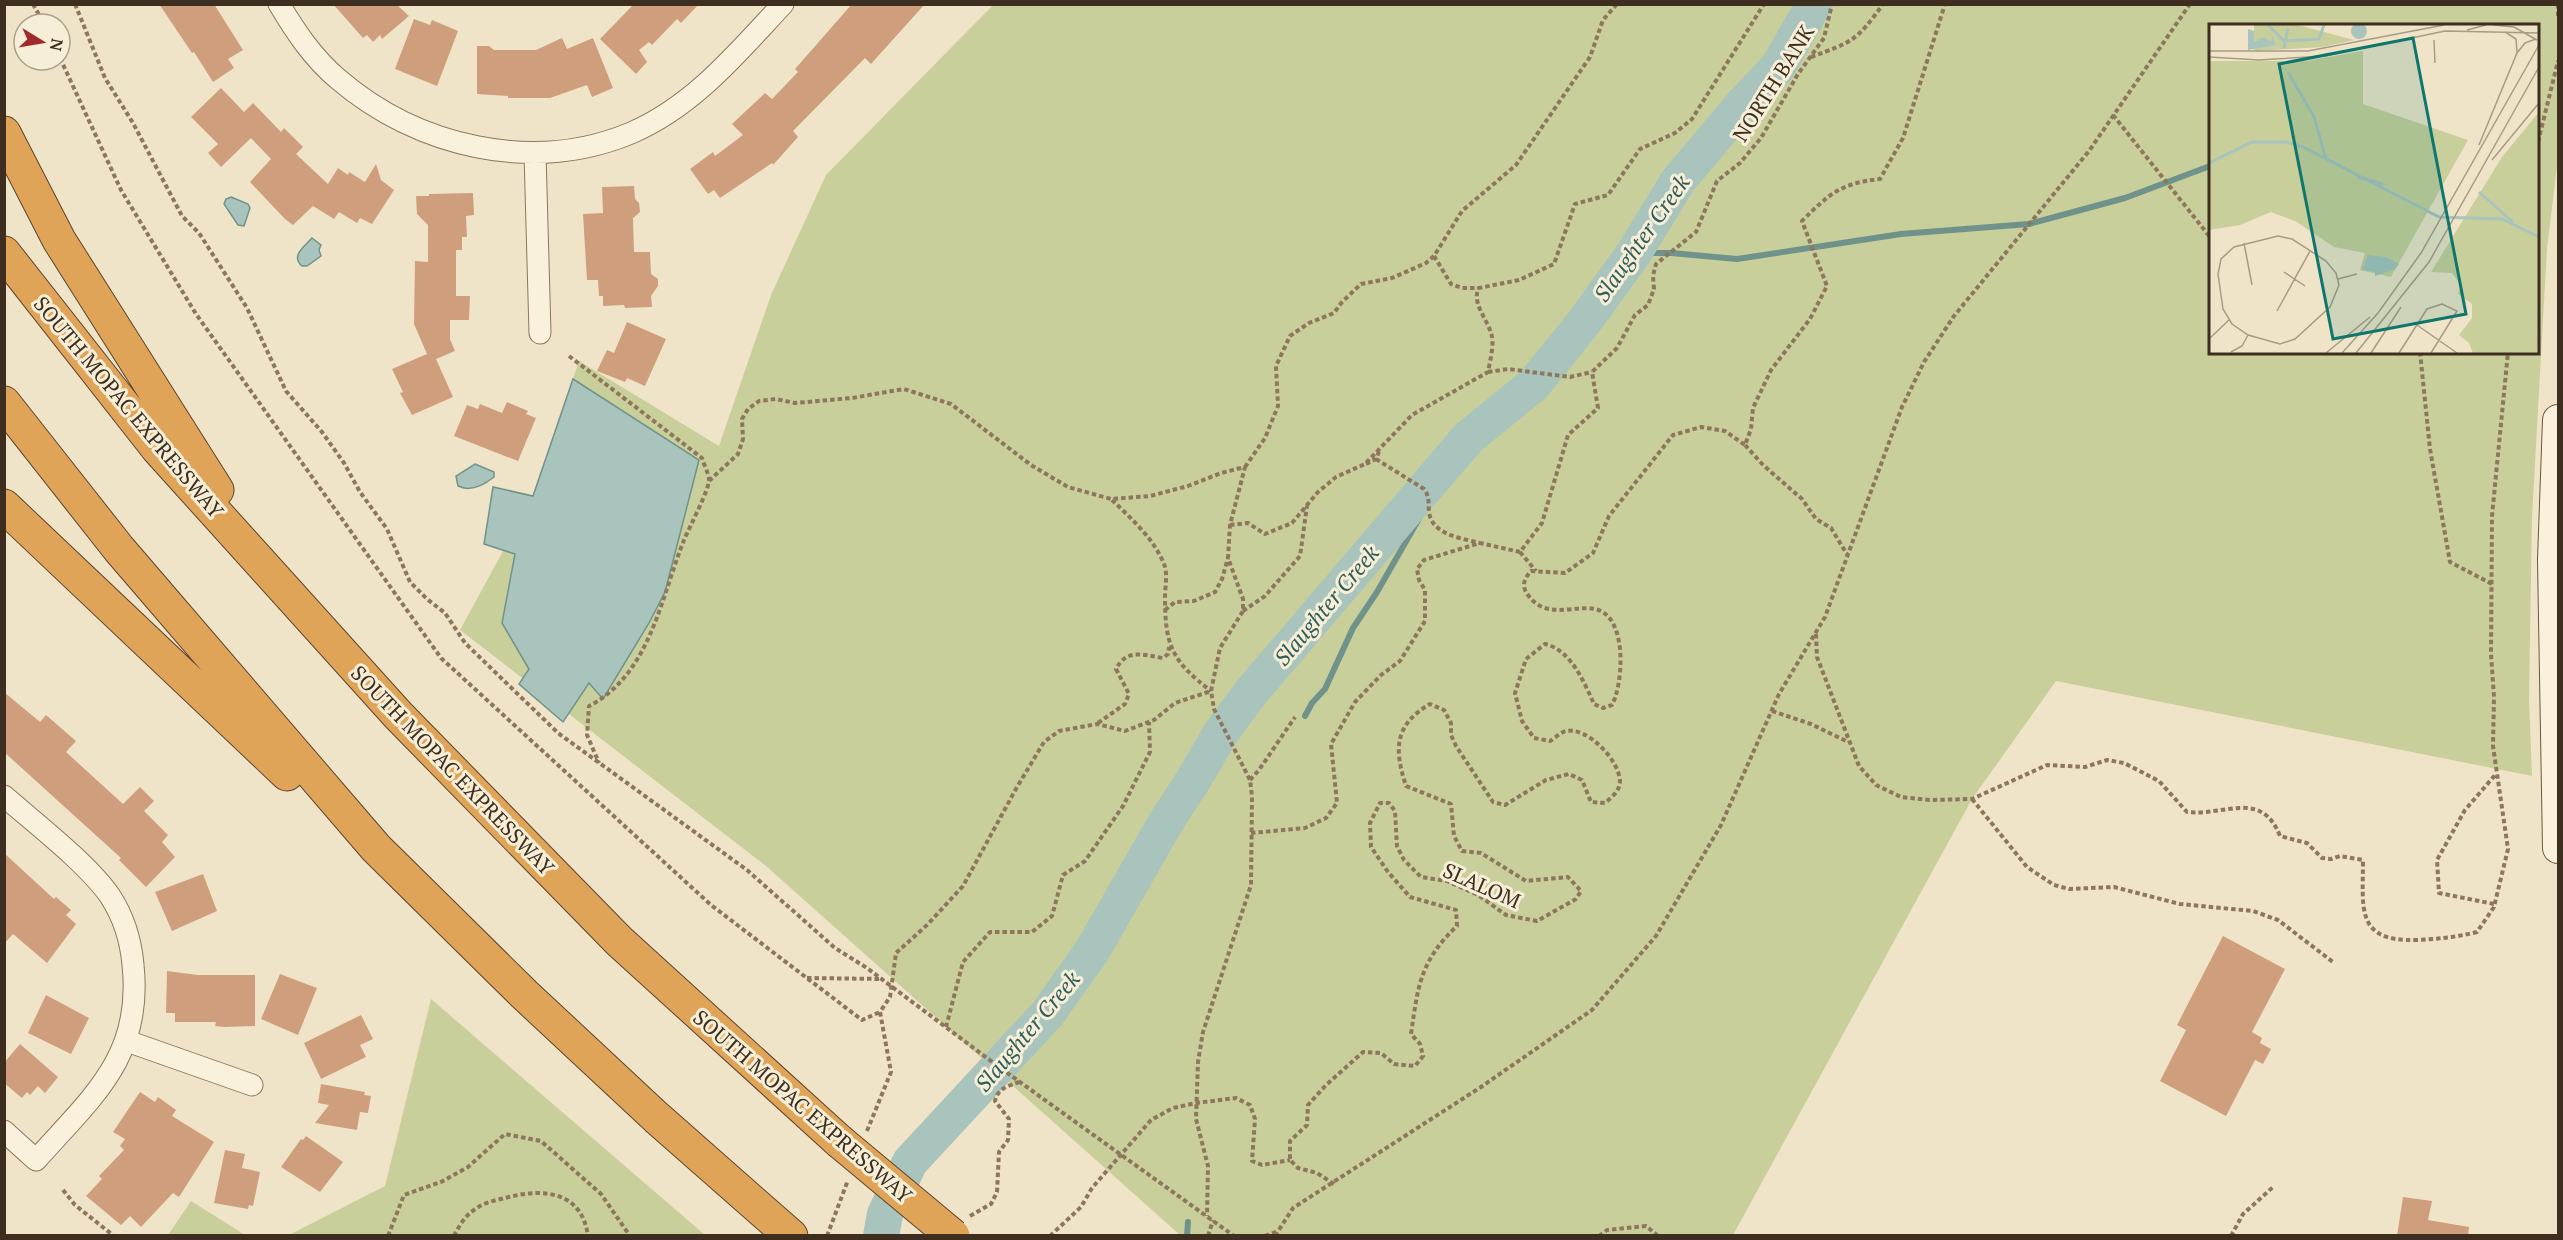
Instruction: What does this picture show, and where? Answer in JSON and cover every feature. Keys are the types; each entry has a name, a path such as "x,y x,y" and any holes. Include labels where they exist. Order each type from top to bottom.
{"highway":[{"path":"4,133 59,240 272,574"},
{"name":"SOUTH MOPAC EXPRESSWAY","path":"4,253 158,449 398,715 532,855 684,1001 853,1138 959,1228"},
{"path":"4,403 119,549 376,848 524,994 632,1095 790,1235"},
{"path":"4,506 287,774 376,848"}],"main road":[{"path":"2559,420 2553,560 2553,666 2559,848"}],"street":[{"path":"279,4 298,36 336,78 385,113 428,134 456,142 502,151 535,153 595,145 632,133 662,116 719,73 783,4"},
{"path":"535,153 540,333"},
{"path":"4,796 84,868 109,895 120,914 128,938 134,975 134,996 127,1041 105,1081 36,1160 4,1131"},
{"path":"127,1041 252,1085"}],"path":[{"path":"75,4 105,78 133,123 183,216 199,233 247,308 286,391 322,432 387,529 410,582 446,613 465,643 558,733 747,870 835,948 882,979 1020,1082 1234,1236"},
{"path":"1165,610 1175,602 1194,601 1215,592 1222,579 1228,558 1230,525 1245,467 1265,438 1278,406 1276,366 1290,336 1309,323 1334,313 1361,284 1392,278 1426,263 1434,256 1462,211 1516,165 1590,57 1603,20 1617,4"},
{"path":"1434,256 1451,284 1462,288 1479,288 1519,280 1554,264 1575,204 1608,195 1640,149 1676,133 1692,119 1764,4"},
{"name":"NORTH BANK","path":"1592,372 1617,348 1635,315 1648,305 1654,288 1653,276 1656,264 1696,232 1717,181 1740,163 1761,138 1798,74 1824,38 1832,4"},
{"path":"1810,57 1848,43 1865,30 1883,4"},
{"path":"1745,445 1751,429 1753,408 1771,370 1810,319 1827,286 1802,221 1826,197 1855,181 1880,179 1903,138 1944,4"},
{"path":"1266,1236 1276,1234 1293,1208 1334,1184 1592,1010 1656,936 1721,825 1772,711 1826,617 1902,407 1924,362 1954,316 2089,151 2190,4"},
{"path":"2558,4 2559,16"},
{"path":"2539,138 2559,61"},
{"path":"67,72 122,190 196,314 441,658 711,905 862,1020 880,1012 890,997 896,953 927,925 963,886 1044,742 1059,731 1097,724 1125,731 1149,722 1175,704 1212,691"},
{"path":"2113,115 2209,235"},
{"path":"1479,288 1476,300 1493,336 1488,372"},
{"path":"2420,354 2430,449 2450,562 2492,584"},
{"path":"1816,632 1817,657 1859,766 1876,785 1901,797 1929,800 1972,799 2047,765 2085,767 2107,760 2124,763 2159,781 2187,812 2202,814 2247,808 2264,811 2275,824 2280,836 2307,843 2322,858 2331,859 2340,856 2363,860 2363,903 2367,918 2375,932 2385,938 2398,940 2454,938 2477,932 2494,904 2508,849 2493,746 2492,584 2492,516 2508,354"},
{"path":"569,356 702,458 709,481"},
{"path":"1365,465 1407,420 1488,372 1508,369 1570,377 1592,372 1598,408 1568,435 1542,523 1520,552"},
{"path":"599,764 587,735 589,706 603,699 617,686 654,626 672,570 709,481 738,454 743,438 742,419 748,409 759,401 776,399 795,403 852,398 904,389 951,404 1031,465 1068,487 1111,499 1159,493 1245,467"},
{"path":"1376,459 1424,489 1429,496 1430,520 1436,528 1480,543 1520,552 1536,571 1565,573 1593,553 1609,516 1673,435 1701,427 1725,431 1745,445 1763,465 1802,499 1816,519 1831,528 1848,556"},
{"path":"1230,525 1248,523 1265,534 1292,523 1336,477 1376,459 1380,448"},
{"path":"1097,724 1125,704 1129,694 1116,669 1121,660 1132,654 1163,658 1168,654 1169,646 1165,610 1165,566 1139,527 1111,499"},
{"path":"1207,1216 1208,1166 1196,1119 1198,1062 1203,1032 1251,885 1250,780 1214,709 1212,691 1220,648 1243,611 1265,596 1300,556 1307,505"},
{"path":"1251,833 1305,828 1326,818 1336,803 1331,744 1355,702 1381,675 1400,661 1425,621 1425,590 1419,580 1417,568 1424,560 1480,543"},
{"path":"1228,558 1243,599 1243,611"},
{"name":"SLALOM","path":"1290,1160 1290,1141 1307,1125 1308,1105 1326,1085 1363,1052 1381,1053 1394,1064 1415,1066 1423,1056 1420,1044 1411,1034 1422,971 1441,940 1456,926 1456,910 1410,897 1388,872 1371,847 1370,823 1380,803 1389,803 1395,811 1397,846 1404,860 1421,877 1447,881 1478,895 1506,915 1537,921 1576,899 1581,891 1568,877 1526,881 1481,853 1462,851 1454,836 1451,804 1406,786 1400,766 1398,741 1414,713 1430,704 1444,710 1451,723 1450,735 1455,746 1493,802 1505,805 1545,780 1569,774 1582,780 1591,802 1605,803 1615,794 1620,782 1614,762 1605,750 1580,731 1565,731 1550,741 1534,738 1522,721 1515,693 1526,659 1545,644 1557,647 1582,676 1594,705 1603,708 1612,705 1617,695 1620,649 1614,623 1601,611 1549,609 1534,603 1524,590 1524,579 1531,571 1536,571"},
{"path":"1169,646 1190,675 1212,691"},
{"path":"1772,711 1811,724 1849,743"},
{"path":"1250,780 1295,717"},
{"path":"946,1027 963,962 990,932 1032,932 1052,916 1063,875 1085,861 1124,806 1150,752 1149,722"},
{"path":"2494,904 2439,893 2437,860 2465,810 2497,774"},
{"path":"1972,799 2027,867 2054,885 2069,889 2114,887 2180,904 2253,910 2277,920 2333,962"},
{"path":"807,978 882,979"},
{"path":"853,1138 891,1072 880,1012"},
{"path":"959,1228 991,1204 997,1192 999,1152 1008,1140 1009,1119 995,1101 996,1095 1002,1087 1020,1082"},
{"path":"1050,1236 1081,1207 1092,1188 1151,1120 1173,1108 1197,1103 1236,1098 1250,1105 1255,1119 1252,1161 1262,1165 1290,1160 1298,1168 1317,1173 1334,1184"},
{"path":"388,1236 404,1195 441,1182 468,1167 505,1134 541,1141 600,1194 630,1236"},
{"path":"827,1236 849,1178"},
{"path":"2231,1236 2243,1214 2273,1187"},
{"path":"63,1190 75,1205 114,1236"},
{"path":"454,1236 466,1217 475,1209 489,1202 541,1192 567,1199 577,1208 584,1218 588,1236"},
{"path":"1208,1236 1213,1220"},
{"path":"1599,1236 1607,1230 1646,1226 1658,1236"}],"green space":[{"path":"993,5 2558,5 2558,158 2547,249 2532,517 2529,699 2532,776 2056,681 1972,799 1733,1235 1180,1235 766,866 460,630 533,496 579,361 719,446 771,295 826,175"},
{"path":"431,999 705,1235 289,1235 385,1186"},
{"path":"191,1201 245,1235 168,1235"}],"water":[{"path":"231,197 248,204 250,208 244,226 238,225 224,204 226,199"},
{"path":"312,238 321,245 319,250 321,256 307,266 302,266 298,255"},
{"path":"573,379 699,460 665,592 649,623 603,699 589,683 563,722 519,684 529,669 502,623 515,554 484,544 493,487 533,496"},
{"path":"475,464 494,472 494,477 477,487 458,486 456,476"}],"building":[{"path":"159,4 214,4 243,50 228,59 234,68 213,82"},
{"path":"333,4 396,4 409,16 382,39 380,35 373,42 367,35 363,38"},
{"path":"634,4 699,4 681,23 677,19 652,45 649,42 639,50 647,62 636,74 600,39"},
{"path":"852,4 925,4 871,64 865,58 793,131 798,137 773,165 772,163 720,198 714,190 708,194 690,169 713,152 715,156 743,135 732,124 765,93 772,99 798,72 795,69"},
{"path":"414,19 430,25 432,20 458,31 437,86 395,69"},
{"path":"562,38 567,49 593,38 613,88 592,97 587,85 550,98 508,98 508,96 477,94 477,46 489,46 494,50 536,50"},
{"path":"221,88 244,112 253,103 281,132 284,128 303,147 296,154 328,184 338,168 365,182 376,164 381,180 394,190 372,224 360,218 357,223 339,212 334,219 313,206 293,225 250,182 271,159 251,138 221,167 208,153 218,144 191,117"},
{"path":"634,186 635,199 639,203 640,212 633,218 634,252 650,252 651,274 658,279 658,286 651,296 652,307 603,306 603,296 599,296 598,280 587,280 583,214 603,213 602,187"},
{"path":"473,193 474,215 466,216 467,237 462,237 462,250 456,250 456,296 470,296 469,320 450,320 450,339 455,351 436,359 453,397 412,415 400,393 403,392 392,369 427,354 414,324 415,261 428,262 428,225 417,214 416,196"},
{"path":"627,322 666,339 645,386 627,378 625,382 597,371 607,350 614,353"},
{"path":"507,402 528,411 526,414 536,418 518,461 454,436 467,405 478,409 480,404 502,413"},
{"path":"4,692 40,722 46,715 76,741 66,752 123,804 140,787 154,801 144,811 168,835 162,842 175,857 146,887 119,860 121,858 4,752"},
{"path":"4,853 54,899 56,897 71,910 66,915 76,924 47,963 13,934 4,944"},
{"path":"203,874 217,911 172,931 155,892"},
{"path":"2223,936 2285,969 2252,1032 2262,1038 2260,1043 2271,1049 2263,1064 2255,1060 2226,1116 2160,1081 2186,1030 2177,1025"},
{"path":"167,971 198,975 255,975 255,1026 224,1027 215,1026 216,1022 175,1022 175,1013 166,1013"},
{"path":"280,974 317,988 298,1035 261,1019"},
{"path":"46,995 89,1018 71,1054 28,1033"},
{"path":"361,1015 373,1039 360,1045 366,1057 321,1079 304,1043"},
{"path":"20,1044 58,1077 45,1093 38,1086 30,1095 27,1092 22,1098 4,1083 4,1063"},
{"path":"321,1084 365,1092 364,1095 371,1096 368,1113 360,1112 357,1130 315,1123 329,1105 318,1103"},
{"path":"140,1092 155,1102 158,1097 176,1110 172,1116 214,1142 179,1197 173,1193 141,1227 130,1216 121,1225 86,1196 102,1179 99,1176 124,1150 120,1146 125,1139 113,1132"},
{"path":"306,1136 343,1162 320,1192 281,1167 301,1139 303,1140"},
{"path":"225,1150 245,1154 242,1168 260,1172 253,1206 249,1205 248,1209 214,1203"},
{"path":"2403,1197 2432,1201 2428,1220 2469,1227 2468,1236 2397,1236"}],"waterway":[{"name":"Slaughter Creek","path":"881,1236 885,1214 910,1162 1048,1013 1092,951 1166,822 1220,734 1252,691 1468,438 1533,385 1543,373 1584,322 1634,253 1678,181 1741,106 1778,67 1814,4"},
{"path":"1634,253 1671,253 1737,259 1901,234 2029,224 2125,198 2209,166"},
{"path":"1305,716 1312,703 1325,689 1353,628 1377,592 1420,517 1419,509 1413,502"},
{"path":"1187,1236 1188,1222"}]}
